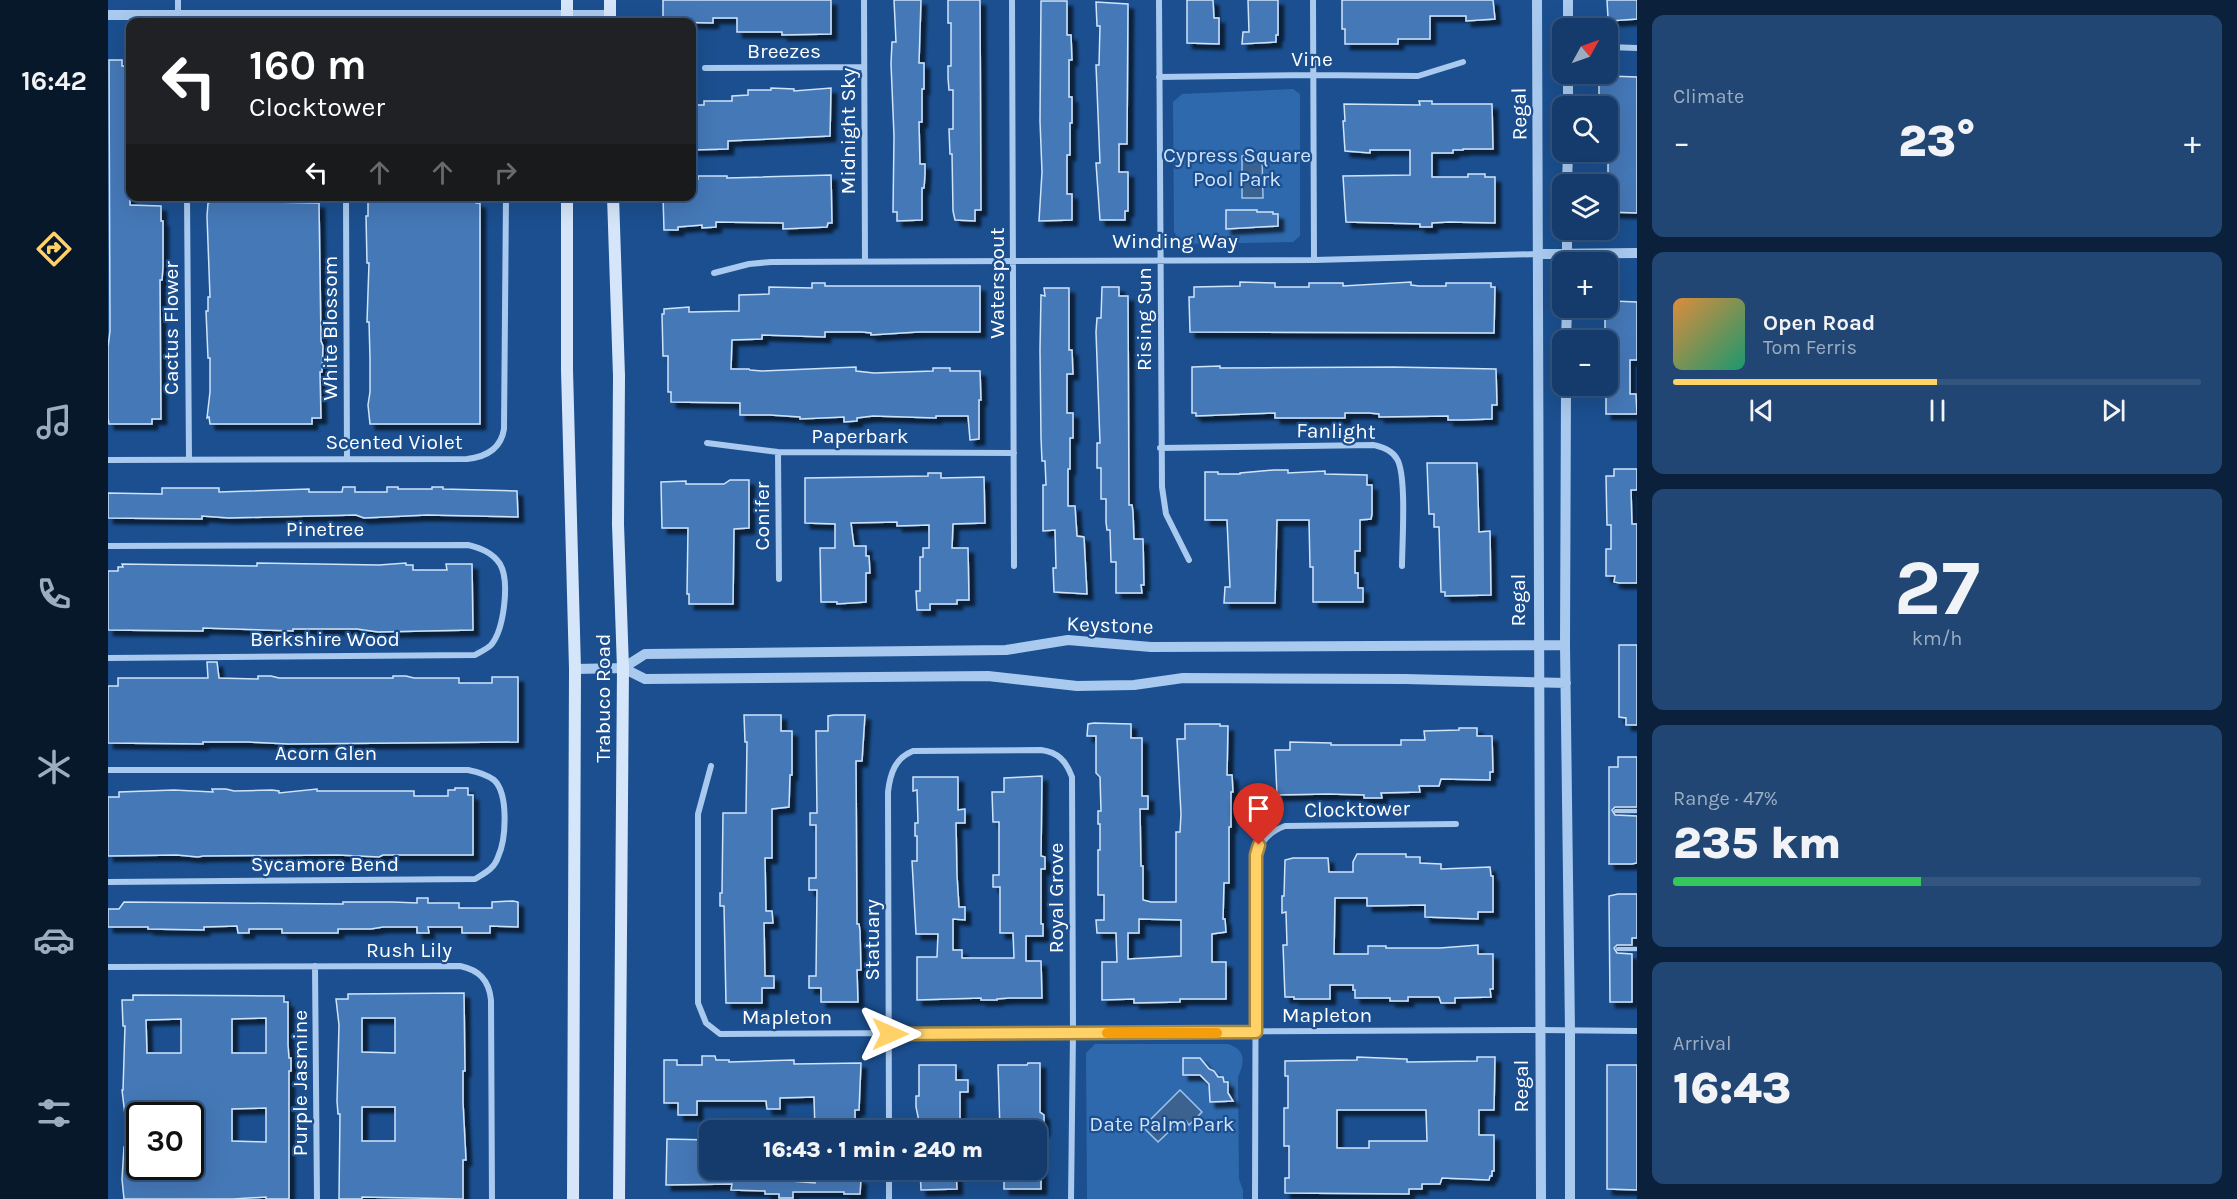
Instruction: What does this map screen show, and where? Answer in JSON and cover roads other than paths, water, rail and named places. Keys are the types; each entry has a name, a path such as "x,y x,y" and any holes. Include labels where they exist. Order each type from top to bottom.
{"main road":[{"path":"567,0 567,18"},
{"path":"610,0 610,18"},
{"name":"Trabuco Road","path":"567,201 567,370 575,669 573,1199"},
{"name":"Trabuco Road","path":"613,201 619,376 618,524 623,668 619,1199"}],"street":[{"path":"178,0 178,15"},
{"name":"Midnight Sky","path":"864,0 865,261"},
{"name":"Waterspout","path":"1012,0 1014,566"},
{"name":"Rising Sun","path":"1159,0 1162,487 1166,513 1176,538 1189,560"},
{"path":"1313,0 1314,260"},
{"name":"Regal","path":"1537,0 1541,1199"},
{"path":"1568,0 1568,18"},
{"path":"108,15 567,18"},
{"path":"1618,47 1637,48"},
{"name":"Vine","path":"1159,77 1418,76 1463,62"},
{"name":"Breezes","path":"705,68 864,67"},
{"name":"Cactus Flower","path":"187,201 189,459"},
{"name":"White Blossom","path":"346,201 346,459"},
{"name":"Scented Violet","path":"108,459 480,457 497,446 503,437 506,201"},
{"name":"Winding Way","path":"1618,254 1637,253"},
{"name":"Winding Way","path":"714,273 749,264 771,262 1314,260 1539,254 1552,256"},
{"path":"1566,396 1565,645 1570,1199"},
{"name":"Paperbark","path":"707,443 778,452 1014,453"},
{"name":"Fanlight","path":"1160,448 1374,445 1386,449 1392,452 1401,468 1402,566"},
{"name":"Conifer","path":"778,452 779,579"},
{"name":"Pinetree","path":"108,546 468,545 483,549 501,565 504,579 503,600"},
{"name":"Berkshire Wood","path":"108,658 475,655 489,647 498,634 503,600"},
{"name":"Keystone","path":"623,668 645,654 1006,650 1068,640 1151,647 1565,645"},
{"name":"Keystone","path":"575,669 623,668 645,679 988,676 1077,686 1134,685 1183,678 1405,679 1566,683"},
{"name":"Royal Grove","path":"906,754 928,750 1041,750 1056,753 1064,760 1072,777 1071,1199"},
{"name":"Statuary","path":"889,1120 888,792 893,768 906,754"},
{"name":"Mapleton","path":"711,766 698,814 698,1004 706,1023 720,1034 1637,1031"},
{"name":"Acorn Glen","path":"108,770 468,770 483,773 501,789 504,824"},
{"name":"Sycamore Bend","path":"108,882 475,879 489,871 498,858 504,824"},
{"name":"Clocktower","path":"1255,1199 1256,855 1259,845 1275,830 1285,826 1456,824"},
{"name":"Purple Jasmine","path":"315,966 317,1199"},
{"name":"Rush Lily","path":"108,967 460,966 479,973 486,980 491,1000 492,1199"},
{"path":"889,1180 889,1199"}],"lane":[{"path":"1616,812 1637,811"},
{"path":"1618,949 1637,949"}],"park label":[{"name":"Cypress Square Pool Park","path":"1237,167"},
{"name":"Date Palm Park","path":"1162,1124"}]}
